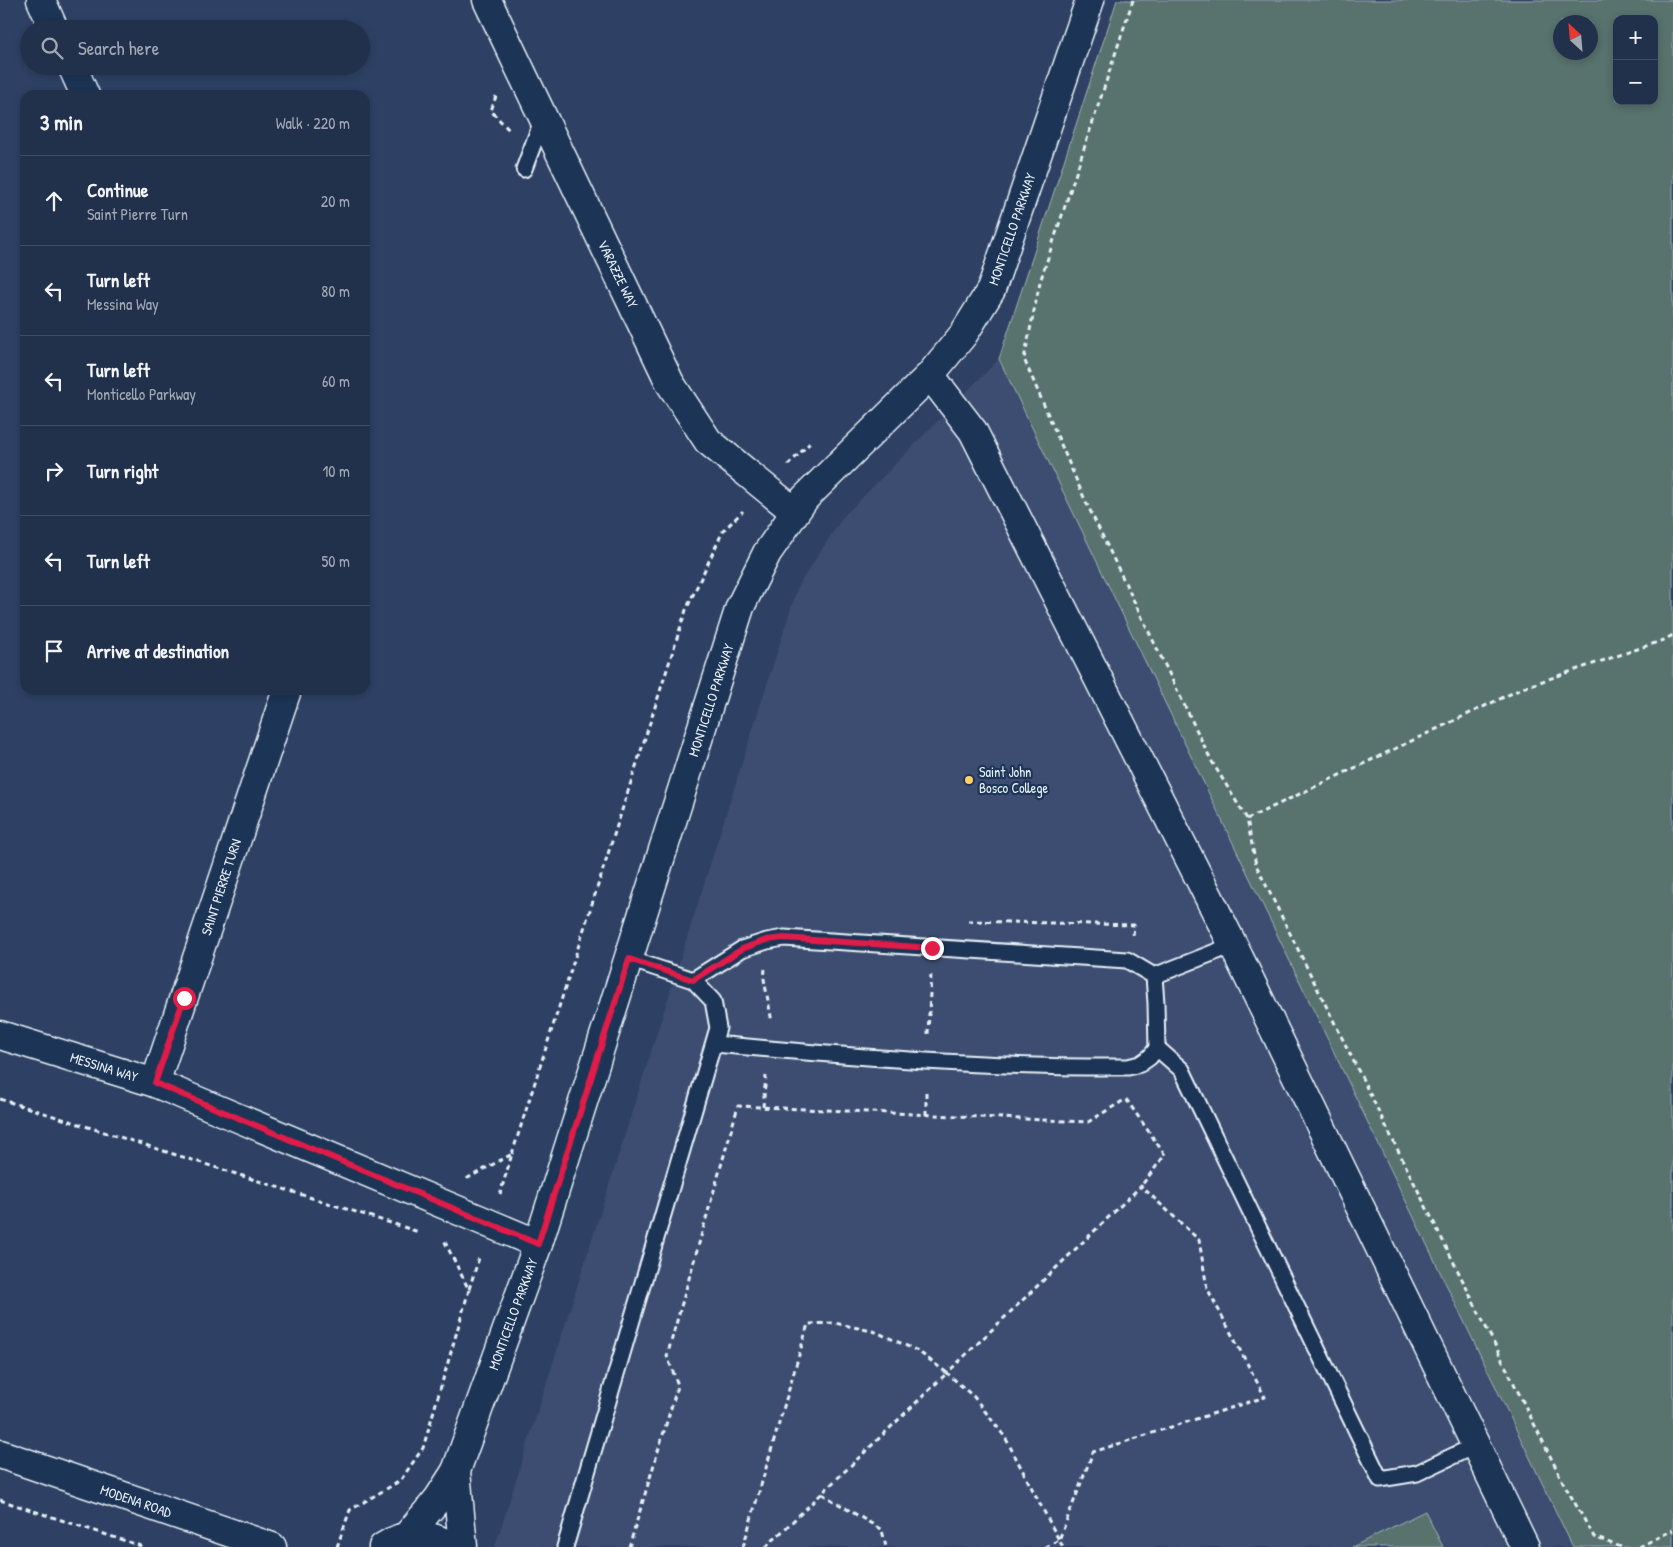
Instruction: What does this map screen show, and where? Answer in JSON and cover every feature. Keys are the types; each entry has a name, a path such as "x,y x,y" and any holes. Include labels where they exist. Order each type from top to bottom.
{"street":[{"path":"41,0 50,20"},
{"name":"VARAZZE WAY","path":"487,0 670,383 708,441 795,512"},
{"name":"MONTICELLO PARKWAY","path":"407,1536 438,1499 456,1470 538,1244 740,607 767,553 805,498 930,374 962,336 991,290 1090,0"},
{"path":"76,75 83,90"},
{"path":"930,374 973,430 1233,945 1526,1547"},
{"name":"SAINT PIERRE TURN","path":"155,1083 285,695"},
{"name":"MESSINA WAY","path":"0,1035 155,1083 538,1244"},
{"name":"MODENA ROAD","path":"0,1454 272,1547"},
{"name":"MONTICELLO PARKWAY","path":"456,1470 463,1547"},
{"path":"383,1547 393,1540 407,1536 423,1535 438,1539 453,1547"}],"lane":[{"path":"524,169 544,118"},
{"path":"693,980 742,949 766,940 784,938 1126,960 1154,976"},
{"path":"1154,976 1233,945"},
{"path":"565,1547 718,1028 713,1001 693,980 629,959"},
{"path":"714,1044 994,1065 1128,1067 1140,1064 1150,1057 1157,1048 1154,976"},
{"path":"1157,1048 1182,1070 1380,1479 1417,1474 1476,1445"}],"path":[{"path":"1133,0 1040,282 1024,359 1085,500 1202,742 1247,818 1256,865 1562,1480 1594,1537 1621,1547"},
{"path":"1247,818 1525,687 1664,640 1673,635"},
{"path":"762,1107 772,1020 764,979 766,940"},
{"path":"926,1115 932,948"},
{"path":"0,1099 425,1234"},
{"path":"629,1547 678,1385 667,1356 738,1106 1088,1122 1126,1099 1165,1155 1140,1186 766,1547"},
{"path":"1045,1547 1059,1540 1093,1452 1265,1397 1207,1288 1199,1240 1140,1186"},
{"path":"337,1547 350,1510 400,1481 423,1448 469,1290 444,1240 435,1237"},
{"path":"743,1547 808,1324 835,1323 876,1332 918,1351 947,1373 974,1398 1005,1437 1063,1547"},
{"path":"822,1494 882,1530 886,1547"},
{"path":"0,1500 144,1547"},
{"path":"1639,1547 1673,1530"}],"shaded area":[{"name":"Saint John Bosco College","path":"999,359 1573,1547 495,1547 798,586 843,517"}],"green space":[{"path":"1117,0 1673,0 1673,1547 1573,1547 999,359"},
{"path":"1425,1511 1443,1547 1352,1547"}],"place":[{"name":"Saint John Bosco College","path":"969,780"}],"route":[{"path":"184,998 155,1083 538,1244 629,959 693,980 742,949 766,940 784,938 932,948"}]}
